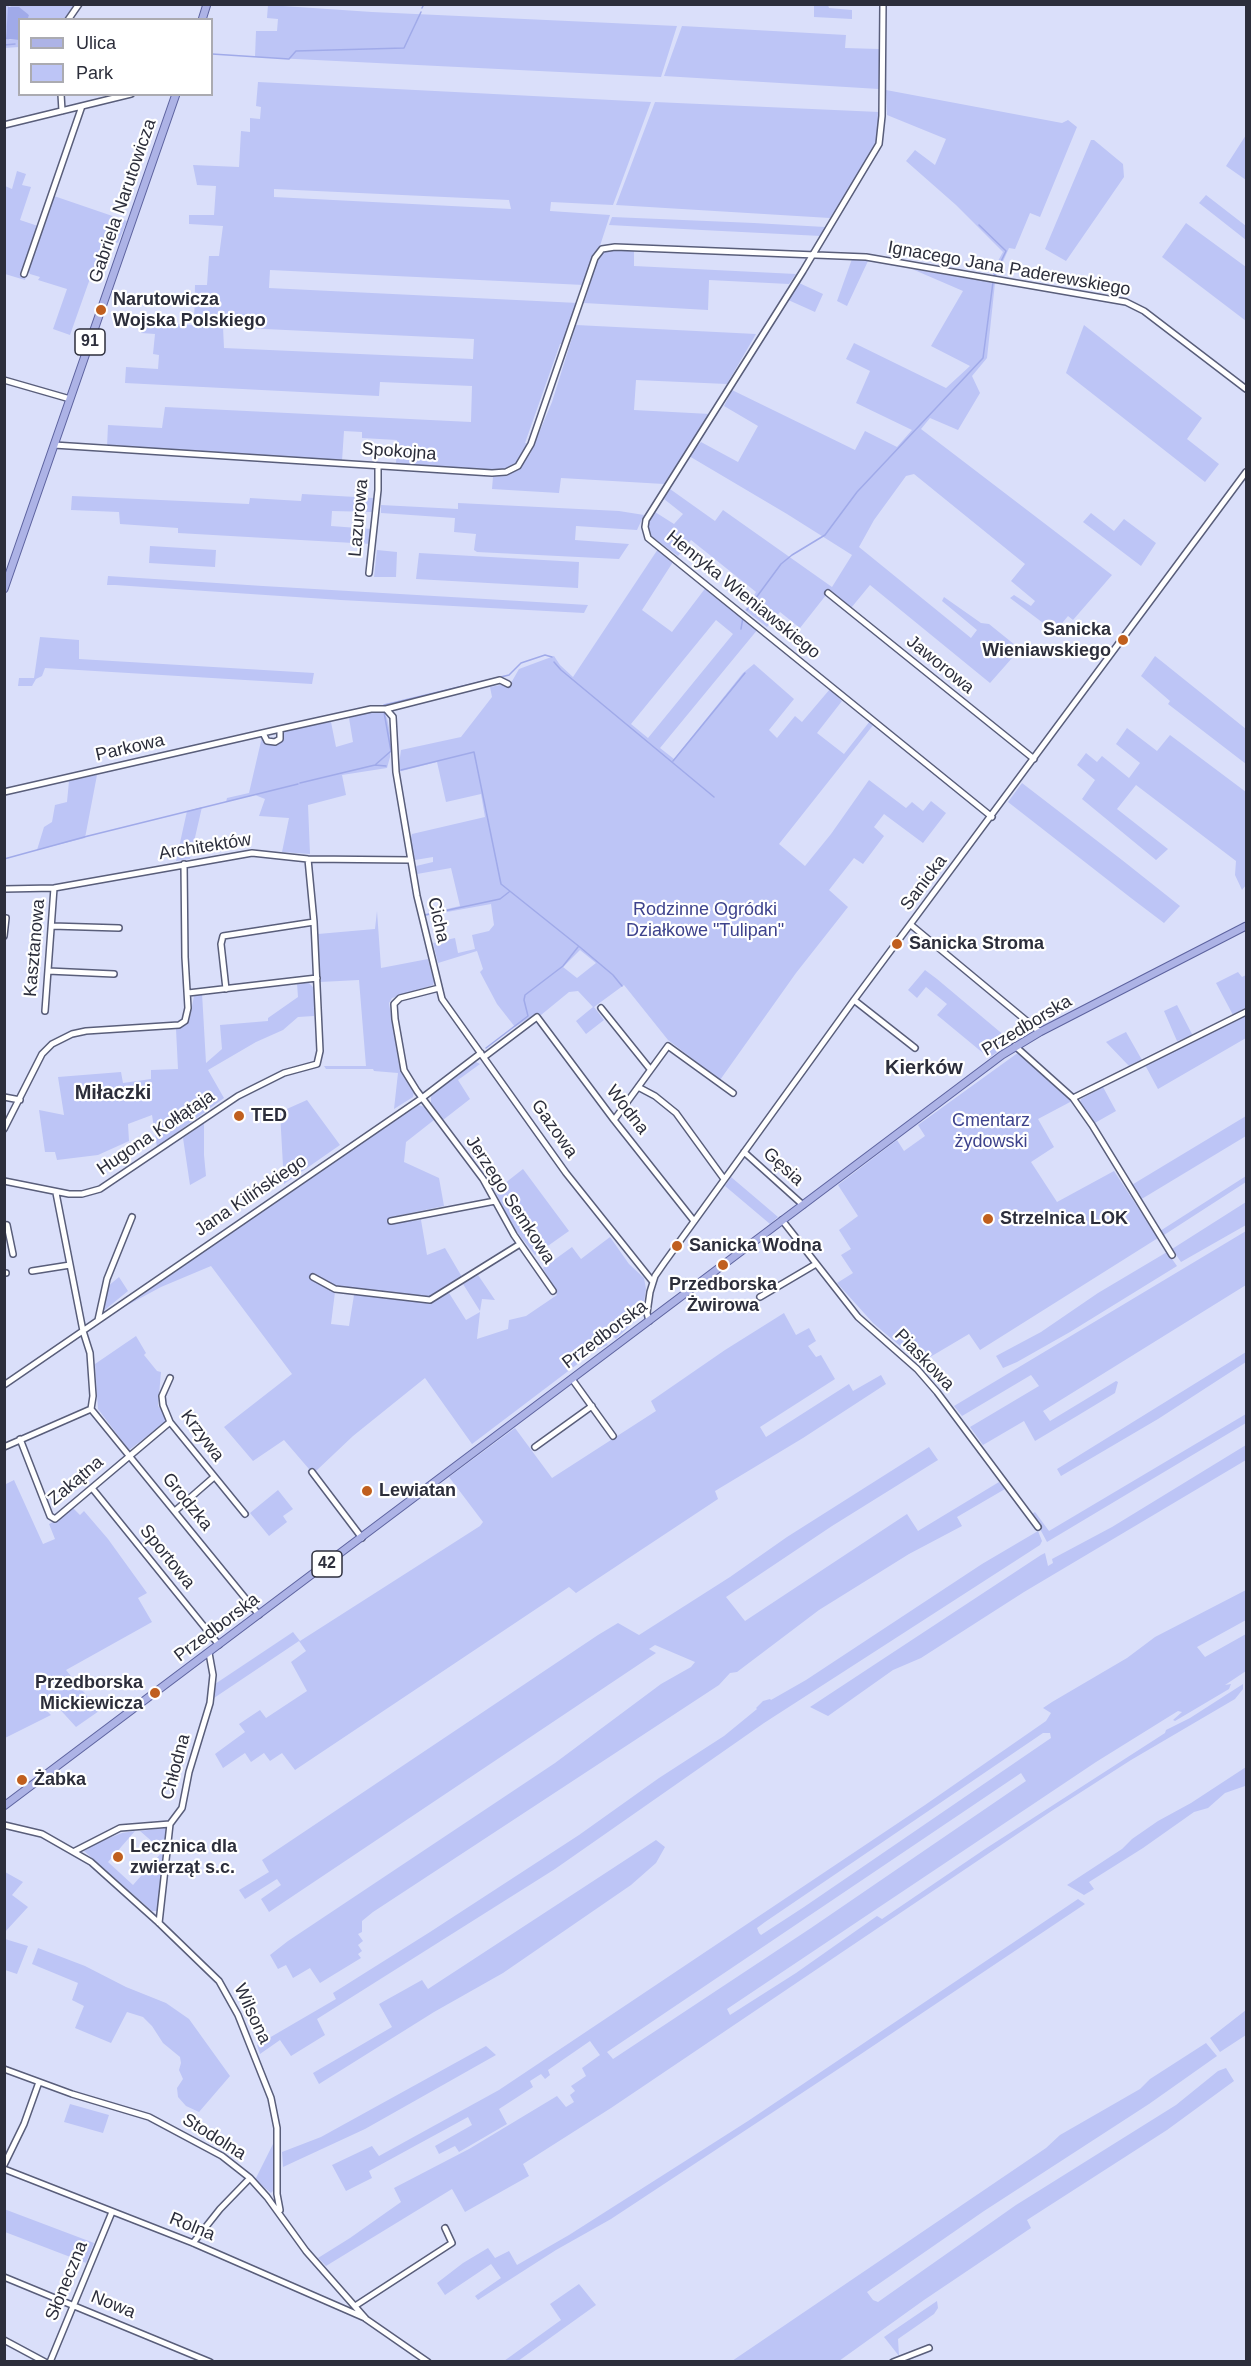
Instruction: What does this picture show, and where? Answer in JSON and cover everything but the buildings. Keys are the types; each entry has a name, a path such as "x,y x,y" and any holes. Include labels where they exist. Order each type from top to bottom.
{"main road":[{"name":"Gabriela Narutowicza","path":"4,589 175,96"},
{"name":"Przedborska","path":"4,1806 1015,1046 1246,926"}],"street":[{"path":"69,18 79,4"},
{"name":"Henryka Wieniawskiego","path":"883,4 881,139 862,176 646,520 645,527 648,538 992,817"},
{"path":"61,96 62,111"},
{"path":"4,125 123,96"},
{"path":"24,274 82,106"},
{"name":"Spokojna","path":"54,445 499,473 518,466 531,444 595,258 603,249 615,246 811,255"},
{"name":"Ignacego Jana Paderewskiego","path":"811,255 866,257 1126,303 1144,311 1246,389"},
{"path":"4,381 70,399"},
{"name":"Lazurowa","path":"369,573 378,490 378,466"},
{"name":"Sanicka","path":"649,1321 647,1313 653,1282 694,1221 854,1000 1246,472"},
{"name":"Jaworowa","path":"828,593 1034,759"},
{"name":"Parkowa","path":"4,792 371,709 388,710 500,680 508,684"},
{"name":"Cicha","path":"388,710 393,724 396,772 417,896 439,988"},
{"name":"Parkowa","path":"263,733 267,741 275,742 280,739 279,729"},
{"name":"Architektów","path":"4,889 54,888 252,853 308,859 411,860"},
{"path":"188,993 316,978 308,859"},
{"path":"4,1129 42,1054 52,1044 72,1034 86,1031 179,1025 185,1021 188,993 185,957 184,864"},
{"name":"Kasztanowa","path":"45,1011 54,888"},
{"path":"4,936 6,918"},
{"path":"226,989 221,944 221,938 225,934 314,922"},
{"path":"911,925 1040,1032"},
{"path":"52,926 119,928"},
{"path":"48,971 114,974"},
{"name":"Hugona Kołłątaja","path":"4,1181 56,1193 82,1194 100,1189 238,1096 277,1076 317,1064 320,1051 316,978"},
{"path":"439,988 400,998 395,1001 393,1007 403,1067 422,1098 482,1055"},
{"name":"Gazowa","path":"439,988 445,1004 566,1173 653,1282"},
{"path":"854,1000 915,1048"},
{"path":"600,1008 650,1069"},
{"path":"1073,1098 1246,1012"},
{"name":"Wodna","path":"482,1055 537,1017 694,1221"},
{"path":"614,1120 668,1046 733,1093"},
{"path":"1015,1046 1073,1098 1172,1255"},
{"path":"638,1087 655,1096 676,1113 724,1179"},
{"path":"4,1097 20,1100"},
{"name":"Jerzego Semkowa","path":"422,1098 483,1179 520,1244 553,1291"},
{"name":"Jana Kilińskiego","path":"4,1385 422,1098"},
{"name":"Gęsia","path":"744,1152 803,1205"},
{"path":"4,1447 91,1409 93,1395 90,1353 83,1331 56,1193"},
{"path":"391,1221 495,1201"},
{"path":"98,1320 107,1279 132,1217"},
{"name":"Piaskowa","path":"782,1221 858,1317 917,1369 937,1392 1038,1527"},
{"path":"4,1229 7,1225 13,1254"},
{"path":"313,1277 335,1288 430,1300 520,1244"},
{"path":"760,1297 816,1264"},
{"path":"32,1271 70,1265"},
{"name":"Krzywa","path":"170,1378 162,1396 170,1422 245,1514"},
{"path":"572,1379 613,1436"},
{"path":"535,1447 592,1406"},
{"name":"Grodzka","path":"91,1409 259,1615"},
{"name":"Zakątna","path":"20,1439 52,1518 58,1517 170,1422"},
{"path":"312,1472 362,1538"},
{"name":"Krzywa","path":"175,1511 214,1477"},
{"name":"Sportowa","path":"92,1488 219,1645"},
{"name":"Chłodna","path":"159,1923 170,1824 182,1808 189,1772 210,1703 213,1675 209,1653"},
{"path":"75,1851 120,1828 170,1824"},
{"name":"Wilsona","path":"4,1825 33,1831 75,1851 91,1862 219,1981 238,2015 264,2077 273,2107 277,2128 278,2194 282,2215"},
{"name":"Stodolna","path":"4,2069 158,2121 222,2156 250,2178 267,2197 306,2251 366,2319 428,2361"},
{"path":"4,2165 24,2124 39,2082"},
{"name":"Rolna","path":"4,2169 193,2243 366,2319"},
{"path":"4,2177 17,2174"},
{"path":"193,2243 220,2209 250,2178"},
{"path":"267,2197 278,2194"},
{"name":"Słoneczna","path":"50,2361 111,2212"},
{"path":"355,2306 452,2242 446,2228"},
{"name":"Nowa","path":"4,2277 210,2361"},
{"path":"4,2340 45,2361"},
{"path":"893,2361 929,2348"}],"green space":[{"path":"5,5 74,5 65,18 28,18 29,15 9,6 6,37 10,40 18,40 18,47 5,48"},
{"path":"268,5 677,26 661,77 255,57 256,31 277,31 278,19 267,18"},
{"path":"814,5 828,5 829,8 852,10 852,19 814,17"},
{"path":"682,26 846,35 845,48 879,49 879,89 664,76"},
{"path":"258,82 651,102 613,205 551,202 550,211 610,215 584,285 270,270 269,288 578,303 563,344 560,344 525,443 529,444 515,466 497,472 396,464 397,440 362,438 362,432 344,431 342,461 107,447 108,425 162,428 165,407 471,422 472,386 380,382 379,396 125,383 126,367 158,369 159,355 153,354 155,334 141,333 142,322 194,325 195,285 207,285 209,256 219,256 223,226 189,224 189,215 214,215 216,186 197,185 193,165 239,167 241,131 250,132 250,118 260,119 261,107 256,106","holes":["274,189 509,200 511,209 274,197","223,327 474,339 473,359 224,348"]},
{"path":"886,90 1062,123 1068,120 1077,127 1040,217 1030,213 1015,249 1009,248 996,277 993,276 993,270 1003,252 956,205 906,161 915,150 935,165 946,139 887,115"},
{"path":"655,102 879,112 878,138 830,218 616,205"},
{"path":"1246,135 1246,180 1226,166"},
{"path":"1091,140 1123,164 1124,177 1066,261 1045,249"},
{"path":"17,171 26,174 22,185 31,187 20,220 38,226 21,275 26,276 25,280 5,274 5,186 12,189"},
{"path":"1206,195 1246,226 1246,240 1199,203"},
{"path":"54,196 127,221 118,243 104,239 70,335 53,329 67,289 38,280 40,277 30,274 28,270"},
{"path":"612,217 825,227 821,236 609,225"},
{"path":"1186,223 1246,267 1246,321 1162,257"},
{"path":"613,248 634,250 634,266 796,274 789,284 709,280 708,310 584,303 598,259 602,253"},
{"path":"852,259 868,261 847,306 837,301"},
{"path":"912,269 995,283 987,358 972,376 980,393 958,430 930,418 921,429 1112,575 1073,620 1068,616 1055,632 1010,598 1014,595 1031,606 1035,601 1011,581 1025,564 914,474 906,476 874,520 859,547 971,638 977,630 942,601 944,597 981,623 989,624 1020,649 990,683 870,585 851,608 830,590 800,628 780,612 767,627 745,610 756,592 691,540 678,556 651,536 647,530 649,519 655,512 674,524 683,514 664,499 670,489 715,521 723,510 832,587 852,555 689,456 701,442 738,462 758,426 724,406 732,390 855,450 865,431 897,447 912,430 856,403 870,371 846,359 854,343 946,388 970,366 931,346 963,291"},
{"path":"797,282 823,294 815,312 786,299"},
{"path":"576,325 756,334 727,384 636,380 634,410 710,414 664,484 561,478 559,493 492,489 493,477 507,476 521,466 530,454 552,402"},
{"path":"1084,325 1202,418 1187,439 1219,464 1205,482 1066,373"},
{"path":"302,494 374,498 373,512 332,511 331,526 371,529 371,544 178,533 178,528 120,524 119,512 71,510 72,496 249,504 250,498 301,501"},
{"path":"458,503 619,511 644,515 637,530 576,526 575,540 629,544 619,559 477,552 474,550 476,534 454,532 455,518 381,513 381,505 458,509"},
{"path":"1091,513 1114,531 1124,519 1156,543 1141,566 1083,522"},
{"path":"150,546 216,550 215,567 149,563"},
{"name":"Rodzinne Ogródki Działkowe \"Tulipan\"","path":"658,549 673,562 642,610 672,632 707,586 758,629 660,748 674,759 743,673 754,664 794,699 769,730 777,738 795,716 802,722 830,689 842,701 817,733 844,754 870,721 874,724 779,844 805,866 869,780 906,808 912,802 923,811 931,801 946,813 923,843 884,814 874,827 884,836 863,864 854,858 829,890 848,907 796,973 720,1080 668,1040 624,985 594,1007 604,1020 586,1034 576,1021 593,1007 578,991 569,992 541,1015 532,1016 515,1027 497,1004 480,972 483,969 477,951 438,963 433,943 455,938 458,953 475,949 472,935 489,931 494,925 491,904 425,916 425,914 460,906 451,868 417,874 416,866 433,862 433,857 415,860 410,840 412,834 485,817 481,794 446,802 437,762 398,772 401,750 461,737 492,697 490,687 511,683 519,669 554,656 573,677","holes":["716,620 733,634 648,738 631,724","580,950 596,963 577,978 563,967"]},
{"path":"377,550 397,552 396,577 374,577"},
{"path":"419,553 579,562 578,588 416,579"},
{"path":"108,576 588,605 584,613 341,600 107,585"},
{"path":"40,637 79,640 79,659 314,673 312,684 45,668 42,676 36,679 32,686 18,686 19,678 34,678"},
{"path":"1155,656 1246,729 1246,764 1168,704 1170,701 1141,676"},
{"path":"374,711 383,712 387,718 391,738 387,768 342,775 346,795 308,805 310,854 282,852 289,818 259,816 265,799 255,795 226,802 227,798 249,793 262,737 268,743 281,739 283,731 331,722 336,747 353,742 349,718"},
{"path":"1127,728 1157,751 1170,735 1246,792 1246,885 1242,890 1235,875 1236,861 1136,785 1117,809 1168,849 1156,860 1082,799 1095,780 1077,765 1086,753 1097,762 1102,756 1129,778 1140,763 1116,744"},
{"path":"97,775 85,838 37,850 44,827 52,822 55,805 67,802 69,781"},
{"path":"1022,783 1180,906 1164,923 1131,898 1008,802"},
{"path":"202,807 190,859 176,861 187,811"},
{"path":"377,911 381,968 428,959 434,982 433,985 392,998 389,1003 399,1064 414,1091 413,1097 394,1109 398,1073 374,1071 373,1069 326,1069 324,1066 366,1066 359,980 320,982 318,934 375,929"},
{"path":"925,970 1012,1042 989,1058 937,1015 947,1004 926,987 917,998 908,990"},
{"path":"1238,972 1242,977 1246,975 1246,1009 1233,1015 1216,983"},
{"path":"308,982 314,988 314,1016 298,1017 283,1030 256,1042 208,1070 224,1098 157,1147 152,1115 128,1124 129,1141 98,1155 57,1160 55,1152 45,1152 39,1110 64,1115 58,1077 121,1072 123,1083 151,1079 151,1070 178,1069 176,1029 189,1021 194,996 202,993 206,1063 222,1049 220,1025 268,1021 268,1018 298,997 297,983"},
{"path":"1177,1005 1193,1036 1177,1041 1164,1011"},
{"path":"1246,1013 1246,1038 1158,1089 1145,1065"},
{"path":"1126,1032 1142,1060 1129,1066 1106,1042"},
{"name":"Cmentarz żydowski","path":"1019,1052 1072,1101 1038,1119 1054,1147 1031,1162 1057,1202 1114,1171 1158,1238 980,1350 969,1334 920,1363 873,1323 837,1283 853,1273 841,1255 851,1249 839,1230 858,1216 838,1185 897,1140 904,1151 925,1136 918,1125"},
{"path":"474,1061 480,1064 458,1080 470,1099 443,1120 431,1104 431,1095"},
{"path":"1103,1087 1116,1111 1093,1124 1080,1102 1081,1099"},
{"path":"307,1100 340,1145 284,1184 280,1112"},
{"path":"418,1105 425,1107 434,1120 406,1142 404,1162 439,1178 444,1206 392,1217 392,1222 421,1220 427,1255 445,1248 462,1277 439,1294 441,1297 449,1293 466,1320 480,1312 477,1339 508,1329 509,1320 526,1316 557,1295 543,1268 572,1247 581,1259 610,1237 629,1264 644,1278 646,1289 643,1309 638,1318 616,1339 610,1333 603,1339 608,1345 596,1350 472,1444 425,1378 353,1436 316,1471 309,1469 284,1440 253,1461 224,1427 292,1374 211,1266 161,1287 122,1308","holes":["335,1292 354,1295 349,1326 331,1324"]},
{"path":"1246,1116 1246,1136 1140,1200 1130,1186"},
{"path":"204,1123 206,1176 190,1185 183,1138"},
{"path":"523,1169 569,1231 535,1255 510,1223 495,1191"},
{"path":"1246,1176 1246,1182 1164,1235 1160,1231"},
{"path":"731,1177 778,1217 770,1224 725,1186"},
{"path":"1246,1202 1246,1225 1181,1262 1172,1249"},
{"path":"1246,1231 1246,1285 1043,1411 1050,1421 1116,1381 1118,1382 1115,1393 1077,1416 1035,1441 1024,1421 983,1445 970,1427 1039,1386 1031,1375 962,1416 954,1406"},
{"path":"1167,1252 1177,1266 1070,1332 1003,1368 996,1356 1041,1332 1098,1293"},
{"path":"478,1275 495,1300 482,1299 480,1311 463,1284"},
{"path":"119,1277 128,1291 101,1313 107,1287"},
{"path":"784,1313 796,1335 809,1328 816,1341 808,1346 816,1357 821,1355 835,1379 760,1427 766,1437 849,1384 853,1391 881,1375 886,1384 715,1491 718,1499 576,1593 569,1587 295,1770 282,1753 270,1761 264,1753 251,1762 245,1753 223,1768 215,1754 245,1732 239,1724 260,1710 266,1718 307,1691 291,1662 306,1651 299,1641 214,1698 215,1684 293,1632 300,1641 480,1526 483,1522 449,1477 515,1428 552,1478 656,1411 651,1401"},
{"path":"136,1336 146,1353 144,1355 157,1371 161,1372 158,1406 166,1422 129,1450 98,1409 95,1364"},
{"path":"1246,1352 1246,1362 1158,1419 1061,1476 1057,1469"},
{"path":"1246,1414 1246,1423 1047,1542 1032,1514 1035,1512 1049,1531"},
{"path":"1246,1445 1246,1460 1024,1592 921,1658 893,1670 828,1716 810,1707 1041,1555 1045,1553 1048,1566 1053,1563 1052,1559 1112,1527"},
{"path":"929,1447 938,1460 832,1526 726,1597 745,1621 907,1514 918,1531 999,1482 1005,1489 957,1517 962,1526 909,1554 819,1610 737,1672 730,1673 719,1685 373,1912 362,1921 362,1932 358,1934 363,1941 358,1945 362,1951 358,1954 361,1958 320,1983 310,1968 293,1978 286,1965 278,1969 270,1955 288,1941 555,1763 661,1684 691,1667 695,1662 655,1645 649,1649 656,1653 269,1912 261,1899 281,1885 277,1879 245,1899 239,1890 269,1872 262,1860 598,1635 618,1623 639,1635"},
{"path":"14,1480 43,1544 55,1539 49,1524 60,1519 73,1508 80,1515 84,1511 108,1539 147,1593 138,1598 152,1622 66,1670 99,1711 76,1727 55,1704 45,1709 51,1715 5,1738 4,1485"},
{"path":"278,1490 293,1509 283,1516 287,1522 269,1536 250,1513"},
{"path":"1038,1531 1042,1541 1040,1545 764,1723 555,1869 317,2019 325,2035 291,2056 280,2040 260,2054 257,2045 336,1999 333,1993 579,1835 659,1778 724,1736 757,1709 763,1701 771,1700 806,1680 982,1564"},
{"path":"1246,1590 1246,1620 1197,1647 1205,1657 1246,1634 1246,1671 1225,1685 1231,1684 1229,1689 1175,1721 1173,1720 1182,1712 1178,1711 1096,1762 727,2009 730,2015 796,1973 877,1916 882,1919 985,1849 1165,1733 1166,1730 1190,1718 1243,1684 1243,1689 1235,1699 1131,1760 1050,1812 611,2108 523,2164 529,2176 465,2212 452,2189 326,2266 318,2258 401,2202 394,2188 469,2149 557,2096 566,2107 574,2102 570,2095 575,2091 571,2086 586,2076 582,2068 600,2055 590,2041 548,2070 550,2075 545,2079 541,2074 530,2081 533,2087 499,2109 507,2124 459,2152 455,2146 439,2154 435,2146 472,2125 468,2117 369,2171 372,2178 346,2191 332,2165 372,2146 379,2156 499,2090 925,1805 1046,1721 1051,1713 1043,1708 1127,1658 1155,1637","holes":["1043,1733 1050,1733 1051,1738 804,1907 761,1935 759,1933 757,1928 765,1922","1021,1773 1026,1781 811,1928 613,2059 607,2052"]},
{"path":"1246,1767 1245,1786 1225,1793 1208,1808 1194,1812 1089,1882 1094,1889 1084,1895 1067,1885 1122,1849 1158,1821 1191,1803"},
{"path":"165,1828 167,1833 157,1911 152,1911 84,1851 99,1842 122,1833 135,1831 108,1862 133,1885 163,1851 140,1831"},
{"path":"656,1840 665,1847 656,1863 631,1885 503,1973 434,2012 319,2084 313,2073 392,2027 379,2004 422,1980 428,1989"},
{"path":"5,1872 23,1882 12,1895 28,1907 5,1932"},
{"path":"1078,1899 1085,1904 611,2219 556,2250 478,2300 475,2296 501,2278 491,2264 445,2295 437,2283 488,2248 495,2258 509,2251 517,2265 569,2235 748,2121"},
{"path":"5,1939 28,1946 17,1974 5,1970"},
{"path":"38,1948 85,1966 126,1987 166,2003 189,2019 230,2076 199,2112 186,2106 178,2097 177,2088 183,2079 179,2070 180,2057 163,2043 152,2026 143,2017 127,2012 111,2043 75,2028 84,2006 72,2000 78,1983 32,1964"},
{"path":"1246,2010 1246,2035 1220,2052 1210,2038"},
{"path":"1206,2043 1217,2056 867,2292 873,2300 878,2302 1016,2205 1176,2105 1218,2071 1226,2068 1234,2081 1167,2130 1027,2220 1031,2228 839,2361 732,2361 1046,2148 1060,2135 1140,2089 1150,2079"},
{"path":"486,2046 496,2055 365,2129 283,2167 282,2152 321,2137"},
{"path":"70,2104 109,2115 103,2133 64,2122"},
{"path":"273,2144 275,2189 271,2193 255,2180"},
{"path":"4,2209 94,2243 86,2263 5,2232"},
{"path":"579,2284 596,2305 518,2361 504,2361 561,2320 550,2304"},
{"path":"937,2301 938,2308 934,2314 898,2339 899,2356 884,2337"}],"shaded area":[{"path":"8,7 19,7 29,15 28,18 18,18 18,40 6,39"}],"waterway":[{"path":"422,8 424,4"},
{"path":"213,54 289,59 296,51 404,48 421,12"},
{"path":"4,45 15,44"},
{"path":"979,225 1006,251 994,276"},
{"path":"747,610 781,564 825,535 857,492 983,358 993,282"},
{"path":"741,629 743,617"},
{"path":"384,705 509,675 521,663 545,655 552,657"},
{"path":"554,662 714,797"},
{"path":"673,761 745,673"},
{"path":"300,783 375,765 391,751 384,712"},
{"path":"401,770 474,752 501,884 581,948 613,975 622,986"},
{"path":"375,765 386,766"},
{"path":"4,859 298,784"},
{"path":"425,915 500,899 509,892"},
{"path":"486,1048 528,1016 525,995 563,966 578,947"}],"place":[{"name":"Narutowicza Wojska Polskiego","path":"101,310"},
{"name":"Sanicka Wieniawskiego","path":"1123,640"},
{"name":"Sanicka Stroma","path":"897,944"},
{"name":"TED","path":"239,1116"},
{"name":"Strzelnica LOK","path":"988,1219"},
{"name":"Sanicka Wodna","path":"677,1246"},
{"name":"Przedborska Żwirowa","path":"723,1265"},
{"name":"Lewiatan","path":"367,1491"},
{"name":"Przedborska Mickiewicza","path":"155,1693"},
{"name":"Żabka","path":"22,1780"},
{"name":"Lecznica dla zwierząt s.c.","path":"118,1857"}],"district":[{"name":"Kierków","path":"924,1068"},
{"name":"Miłaczki","path":"113,1093"}]}
